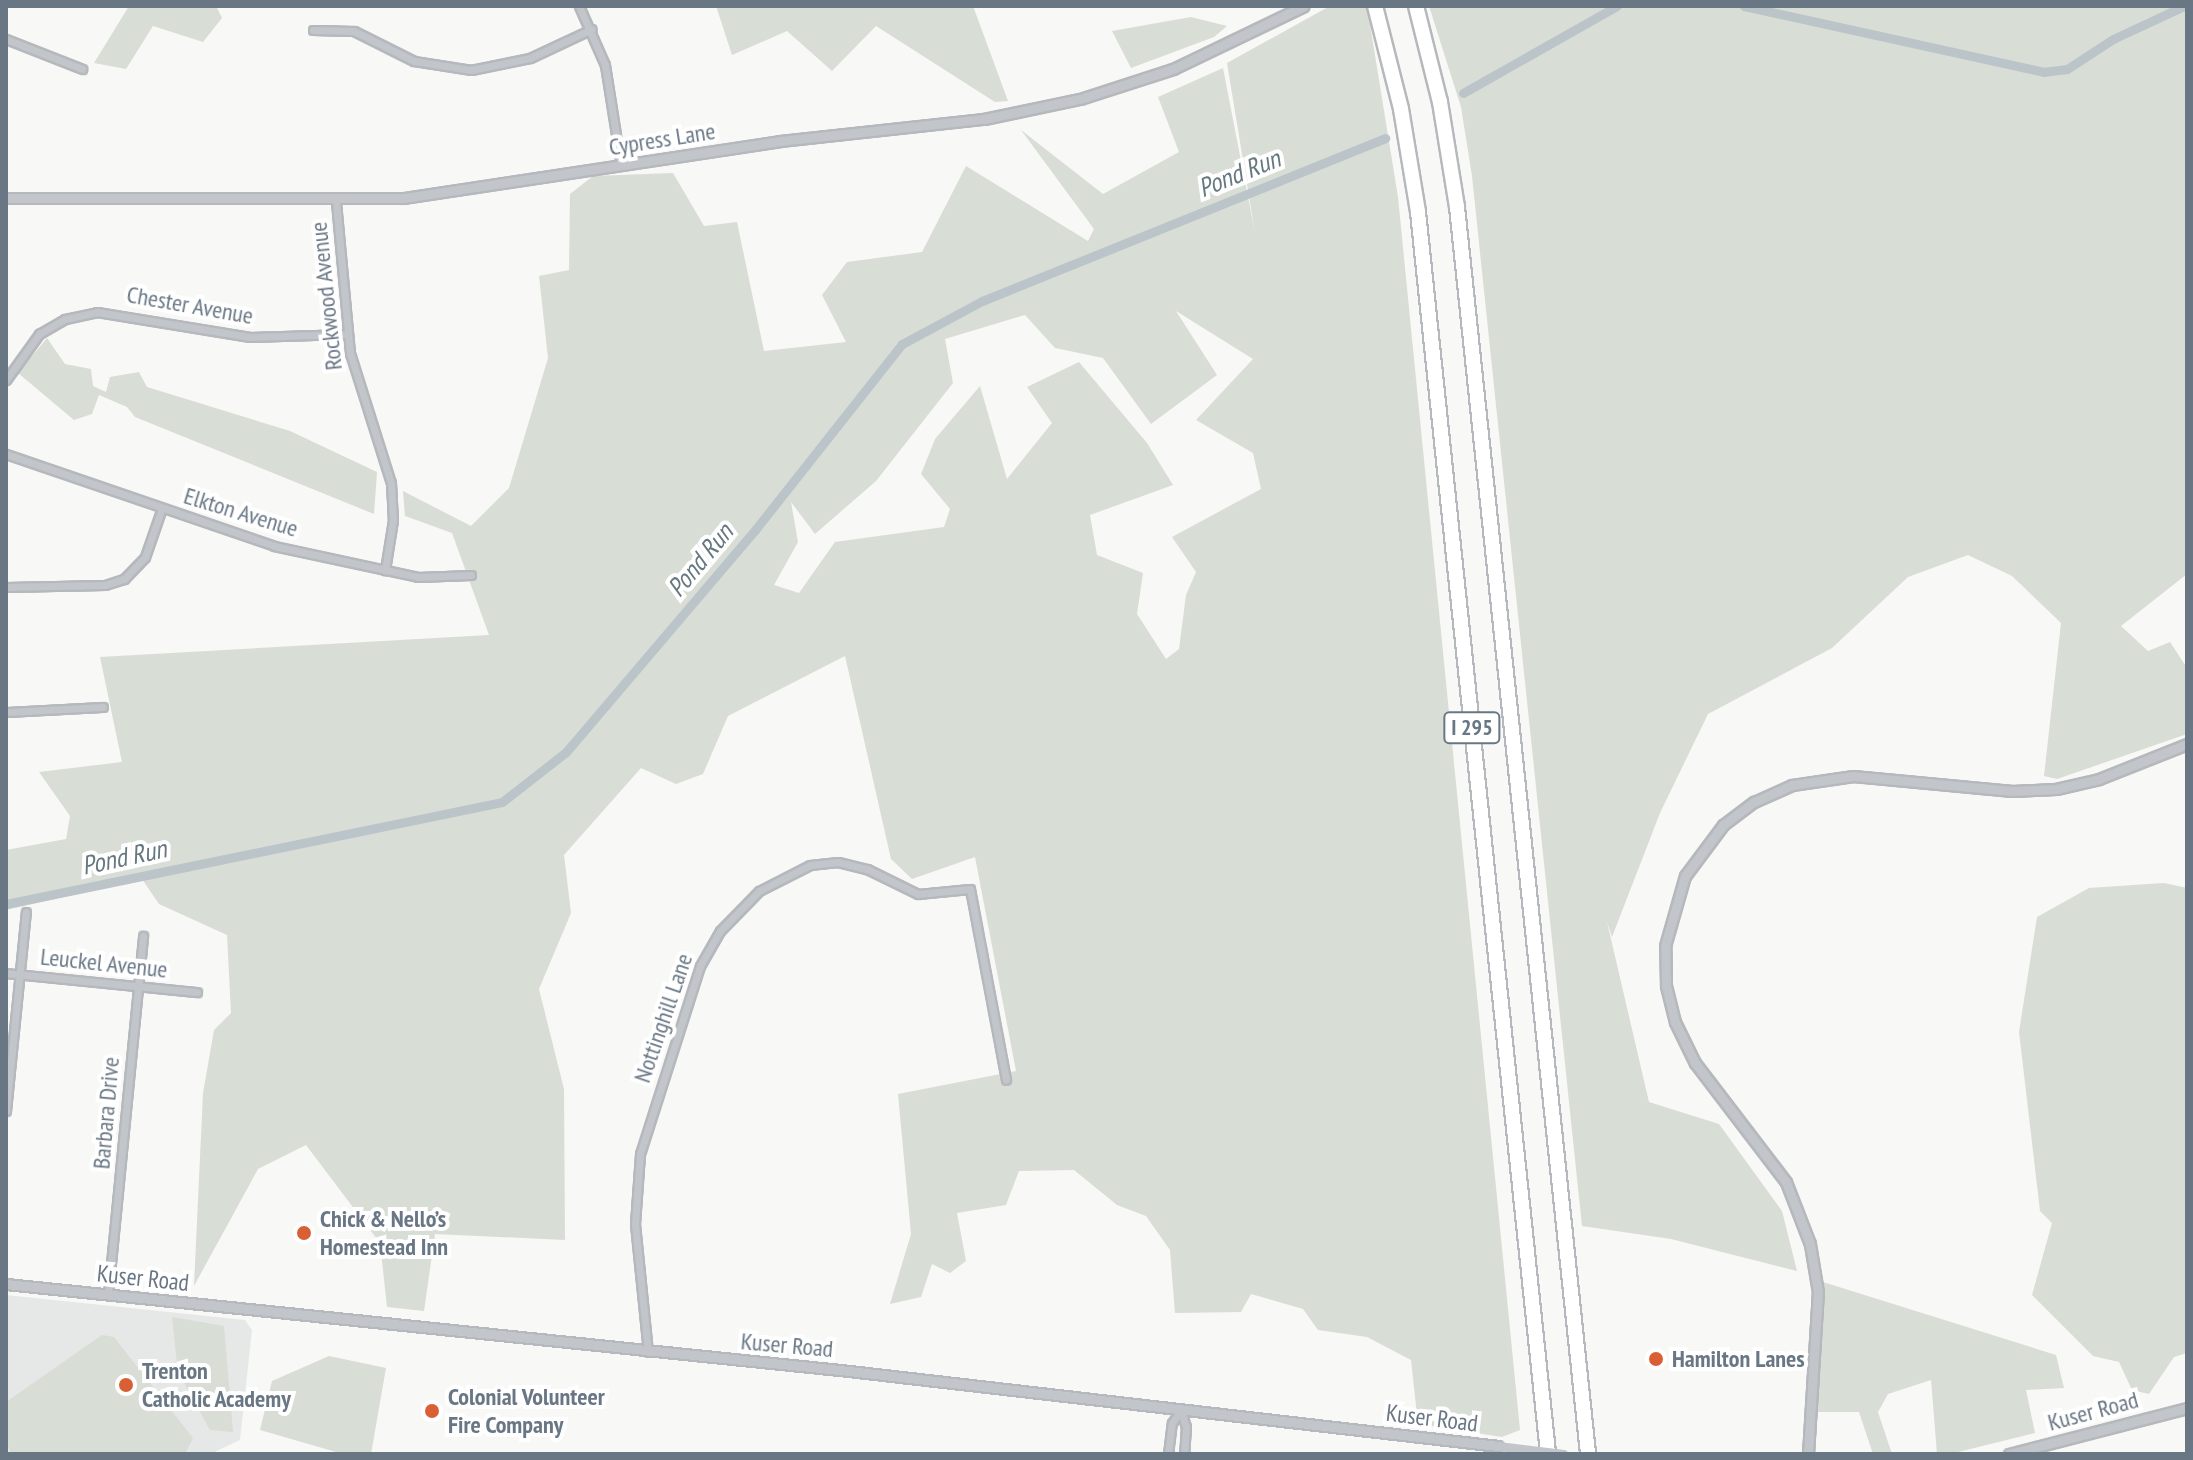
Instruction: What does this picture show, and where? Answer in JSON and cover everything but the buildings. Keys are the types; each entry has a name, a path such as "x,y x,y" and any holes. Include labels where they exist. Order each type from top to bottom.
{"highway":[{"name":"I 295","path":"1375,6 1401,109 1418,212 1548,1454"},
{"name":"I 295","path":"1416,6 1440,102 1457,207 1588,1454"}],"street":[{"path":"579,6 592,29 605,65 621,166"},
{"name":"Cypress Lane","path":"6,198 336,202 404,198 1032,110 1173,69 1304,6"},
{"path":"313,30 354,31 414,61 471,70 530,58 592,29"},
{"path":"6,39 82,69"},
{"name":"Rockwood Avenue","path":"336,202 347,334 356,382 391,483 393,520 385,570"},
{"name":"Chester Avenue","path":"6,380 39,334 65,319 97,312 250,337 347,334"},
{"name":"Elkton Avenue","path":"6,454 274,546 435,578 471,575"},
{"path":"6,587 105,585 124,579 145,557 162,508"},
{"path":"6,712 103,707"},
{"path":"1808,1454 1818,1292 1810,1244 1786,1182 1695,1063 1675,1022 1665,946 1685,876 1723,825 1754,802 1792,785 1853,776 2012,791 2056,789 2099,779 2187,744"},
{"name":"Nottinghill Lane","path":"648,1352 635,1224 640,1154 700,966 720,931 759,891 810,865 838,862 867,869 918,894 970,889 1006,1080"},
{"path":"6,1111 26,912"},
{"name":"Barbara Drive","path":"108,1294 143,936"},
{"name":"Leuckel Avenue","path":"6,973 197,992"},
{"name":"Kuser Road","path":"6,1284 1564,1454"},
{"name":"Kuser Road","path":"2009,1454 2187,1408"},
{"path":"1168,1454 1172,1423 1181,1410"},
{"path":"1181,1410 1186,1427 1184,1454"}],"shaded area":[{"path":"129,6 216,6 222,18 203,42 153,26 126,69 94,63"},
{"path":"716,6 973,6 1008,101 995,102 876,26 832,71 787,31 732,55"},
{"path":"1330,6 1367,6 1398,197 1520,1430 1502,1437 1418,1424 1411,1360 1367,1337 1318,1330 1303,1309 1251,1294 1241,1312 1175,1313 1170,1250 1146,1216 1117,1205 1074,1170 1019,1171 1006,1205 957,1213 966,1261 950,1273 932,1264 921,1297 890,1304 911,1234 898,1094 1016,1071 975,857 912,879 891,859 845,656 728,716 703,774 676,784 641,768 564,855 571,913 539,989 564,1089 565,1240 435,1234 424,1311 387,1307 380,1243 306,1145 258,1169 194,1286 203,1093 214,1030 231,1013 227,935 159,904 142,879 6,910 6,850 66,839 70,816 39,772 122,762 100,657 489,635 452,533 405,516 403,491 471,526 509,488 548,358 539,276 569,270 570,194 593,176 673,173 704,226 737,222 764,351 846,342 822,295 847,262 922,252 966,166 1088,241 1094,229 1021,130 1103,194 1179,152 1158,97 1223,68 1255,233 1227,63","holes":["1176,311 1253,359 1196,420 1253,453 1261,489 1172,537 1196,572 1186,595 1179,649 1166,659 1137,614 1143,573 1097,555 1090,515 1173,485 1147,443 1079,362 1027,387 1052,423 1007,479 980,386 935,439 921,474 950,509 944,527 835,542 799,593 774,585 798,542 791,502 815,534 876,481 953,383 945,339 1025,315 1055,348 1103,358 1151,424 1217,375"]},
{"path":"1429,6 2187,6 2187,574 2121,626 2148,651 2170,642 2187,668 2187,734 2057,779 2044,776 2061,623 2012,576 1968,555 1908,577 1832,648 1708,714 1660,813 1612,937 1607,922 1649,1102 1719,1124 1782,1211 1797,1271 1671,1239 1582,1226 1472,176 1461,107"},
{"path":"1191,17 1227,26 1214,37 1131,68 1112,31"},
{"path":"47,338 65,364 91,369 93,386 106,392 110,377 139,372 147,387 290,431 377,472 374,514 135,417 127,407 99,395 92,414 74,420 18,373"},
{"path":"2164,883 2187,888 2187,1353 2174,1357 2149,1394 2132,1390 2119,1362 2093,1356 2032,1295 2052,1223 2040,1211 2019,1032 2037,917 2089,888"},
{"path":"1823,1282 2056,1355 2064,1388 2026,1390 2035,1433 1950,1454 1937,1454 1931,1380 1888,1394 1878,1412 1892,1454 1873,1454 1859,1412 1816,1412"},
{"name":"Trenton Catholic Academy","path":"6,1295 245,1320 252,1330 240,1440 210,1454 6,1454"},
{"path":"172,1317 224,1326 233,1432 210,1430 178,1372"},
{"path":"102,1335 114,1337 193,1438 185,1454 12,1454 6,1443 6,1402"},
{"path":"329,1356 386,1368 371,1454 343,1454 260,1430 272,1381"}],"waterway":[{"name":"Pond Run","path":"1463,93 1617,6"},
{"name":"Pond Run","path":"1744,6 2043,72 2067,69 2113,39 2184,6"},
{"name":"Pond Run","path":"6,904 502,802 566,752 755,530 902,344 982,301 1385,138"}],"place":[{"name":"Chick & Nello’s Homestead Inn","path":"304,1233"},
{"name":"Hamilton Lanes","path":"1656,1359"},
{"name":"Trenton Catholic Academy","path":"126,1385"},
{"name":"Colonial Volunteer Fire Company","path":"432,1411"}]}
